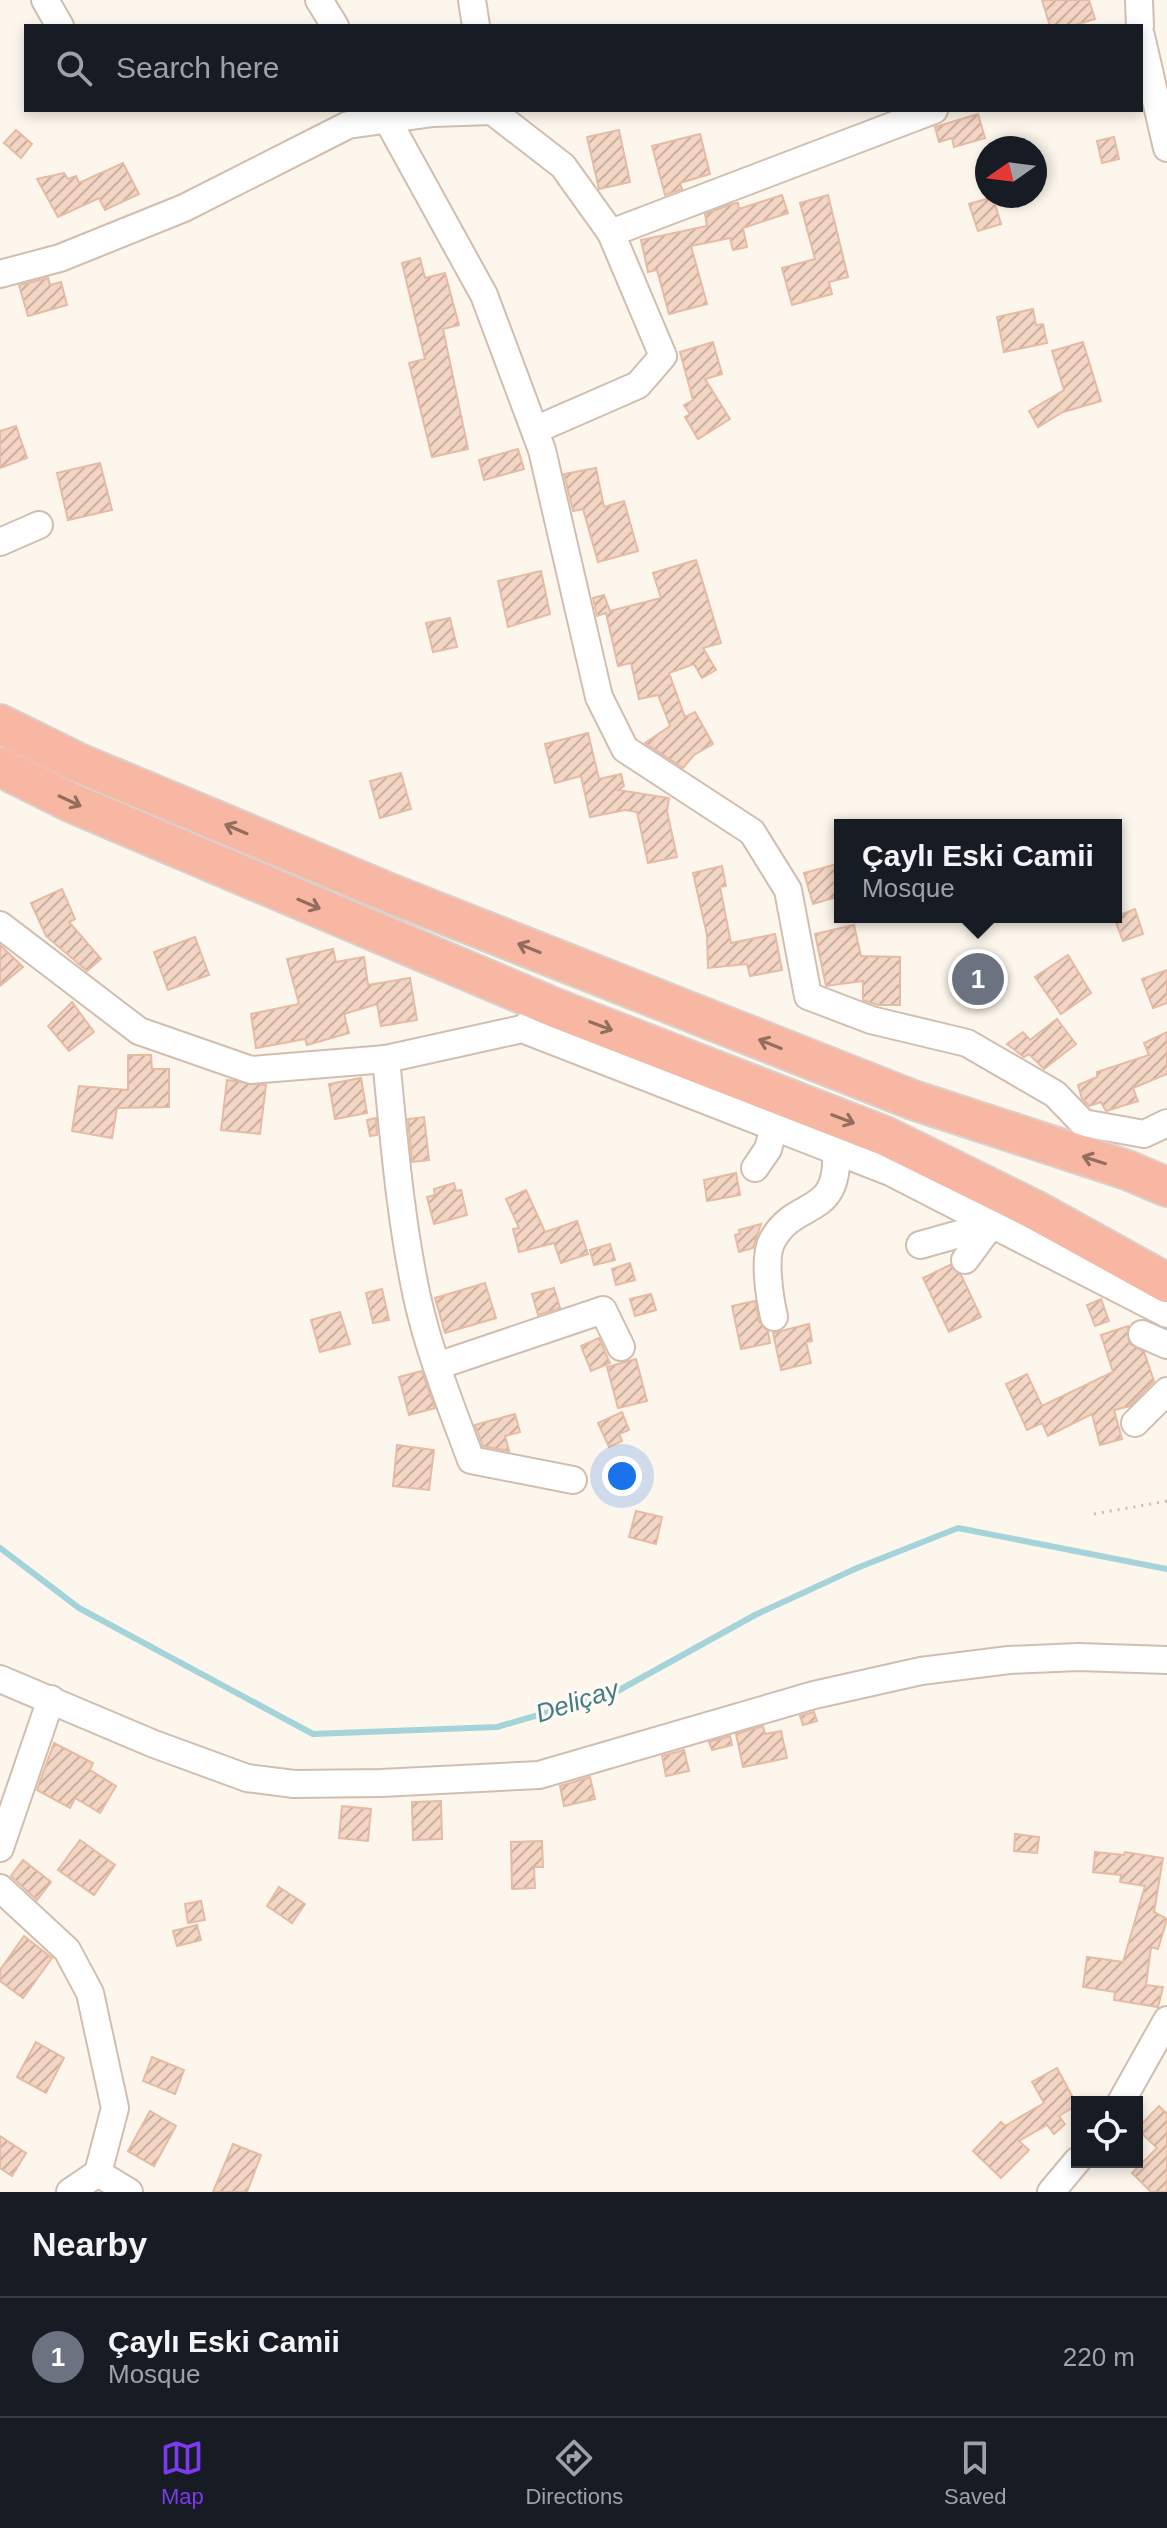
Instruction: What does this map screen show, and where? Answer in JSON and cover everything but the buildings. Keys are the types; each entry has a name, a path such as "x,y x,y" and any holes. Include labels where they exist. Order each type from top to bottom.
{"highway":[{"path":"0,724 79,763 392,894 913,1100 1127,1170 1167,1187"},
{"path":"0,767 72,803 555,1008 885,1136 1033,1209 1167,1283"}],"street":[{"path":"45,0 59,24"},
{"path":"319,0 334,24"},
{"path":"472,0 476,24"},
{"path":"1139,0 1140,24"},
{"path":"1143,45 1167,148"},
{"path":"0,274 60,258 184,208 348,125 385,116 453,112"},
{"path":"495,112 563,166 611,233 663,356 638,385 535,430"},
{"path":"611,233 929,112"},
{"path":"385,116 484,295 535,430 599,697 625,749 752,832 788,890 808,996 871,1020 967,1043 1055,1094 1083,1123 1144,1134 1167,1123"},
{"path":"0,542 39,525"},
{"path":"0,925 139,1031 251,1070 386,1059 522,1029 555,1008"},
{"path":"522,1029 890,1172 1167,1314"},
{"path":"386,1059 402,1215 417,1297 437,1366 471,1460 573,1480"},
{"path":"755,1168 768,1149 774,1127"},
{"path":"774,1317 768,1288 771,1242 790,1221 827,1197 837,1175 836,1150"},
{"path":"920,1245 992,1226"},
{"path":"965,1260 992,1226"},
{"path":"437,1366 603,1310 621,1347"},
{"path":"1142,1334 1167,1345"},
{"path":"1135,1423 1167,1391"},
{"path":"0,1679 154,1744 247,1778 294,1784 381,1783 539,1775 814,1695 921,1671 1064,1657 1167,1660"},
{"path":"0,1848 51,1699"},
{"path":"0,1888 67,1950 90,1993 115,2108 98,2173 70,2192"},
{"path":"1124,2096 1167,2020"},
{"path":"1051,2192 1071,2168"},
{"path":"98,2173 129,2192"}],"path":[{"path":"1094,1514 1167,1501"}],"waterway":[{"name":"Deliçay","path":"0,1548 79,1608 313,1734 497,1727 614,1693 755,1615 857,1568 958,1528 1167,1569"}],"place":[{"name":"Çaylı Eski Camii","path":"978,979"}]}
